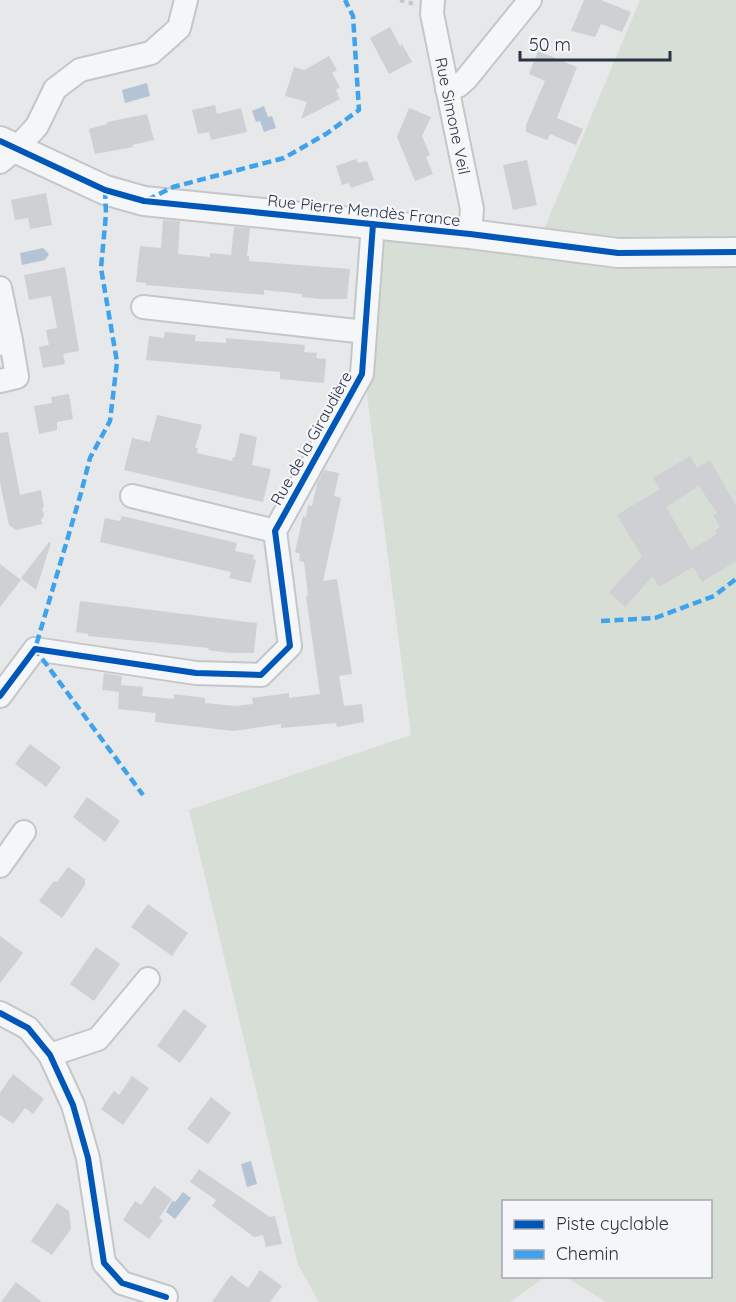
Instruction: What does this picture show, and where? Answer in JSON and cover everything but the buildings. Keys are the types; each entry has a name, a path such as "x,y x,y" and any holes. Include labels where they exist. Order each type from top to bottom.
{"street":[{"path":"6,150 37,126 55,89 80,70 150,53 180,28 186,0"},
{"name":"Rue Simone Veil","path":"432,0 432,14 472,209 470,234"},
{"path":"447,89 458,86 466,79 530,0"},
{"name":"Rue Pierre Mendès France","path":"6,150 105,190 144,201 470,234 618,253 736,252"},
{"name":"Rue de la Giraudière","path":"0,696 35,649 196,673 261,675 290,646 275,531 362,374 373,224"},
{"path":"0,288 5,343 17,377 0,381"},
{"path":"143,307 365,332"},
{"path":"132,496 275,531"},
{"path":"0,866 24,832"},
{"path":"50,1055 99,1038 148,979"},
{"path":"0,1013 28,1028 50,1055 72,1105 88,1158 104,1263 122,1283 165,1297"}],"shaded area":[{"path":"640,0 736,0 736,1302 606,1302 568,1278 712,1278 712,1200 502,1200 502,1278 544,1278 510,1302 319,1302 298,1265 189,810 411,735 367,395 383,242 542,234"}],"water":[{"path":"147,83 150,96 125,103 122,90"},
{"path":"264,106 268,117 272,116 276,128 264,132 260,121 256,122 252,111"},
{"path":"43,248 49,254 45,260 22,265 20,253"},
{"path":"251,1161 257,1184 247,1187 241,1164"},
{"path":"183,1192 191,1198 175,1219 166,1212 172,1201 175,1202"}],"marked path":[{"path":"147,200 173,187 284,158 326,134 359,110 353,16 345,0"},
{"path":"105,190 106,214 101,268 117,362 110,421 90,458 35,649 143,795"},
{"path":"601,621 655,618 714,596 736,579"}],"cycle path":[{"path":"0,141 105,190 144,201 470,234 618,253 736,252"},
{"path":"0,696 35,649 196,673 261,675 290,646 275,531 362,374 373,224"},
{"path":"0,1013 28,1028 50,1055 73,1105 88,1158 104,1263 122,1283 166,1297"}]}
